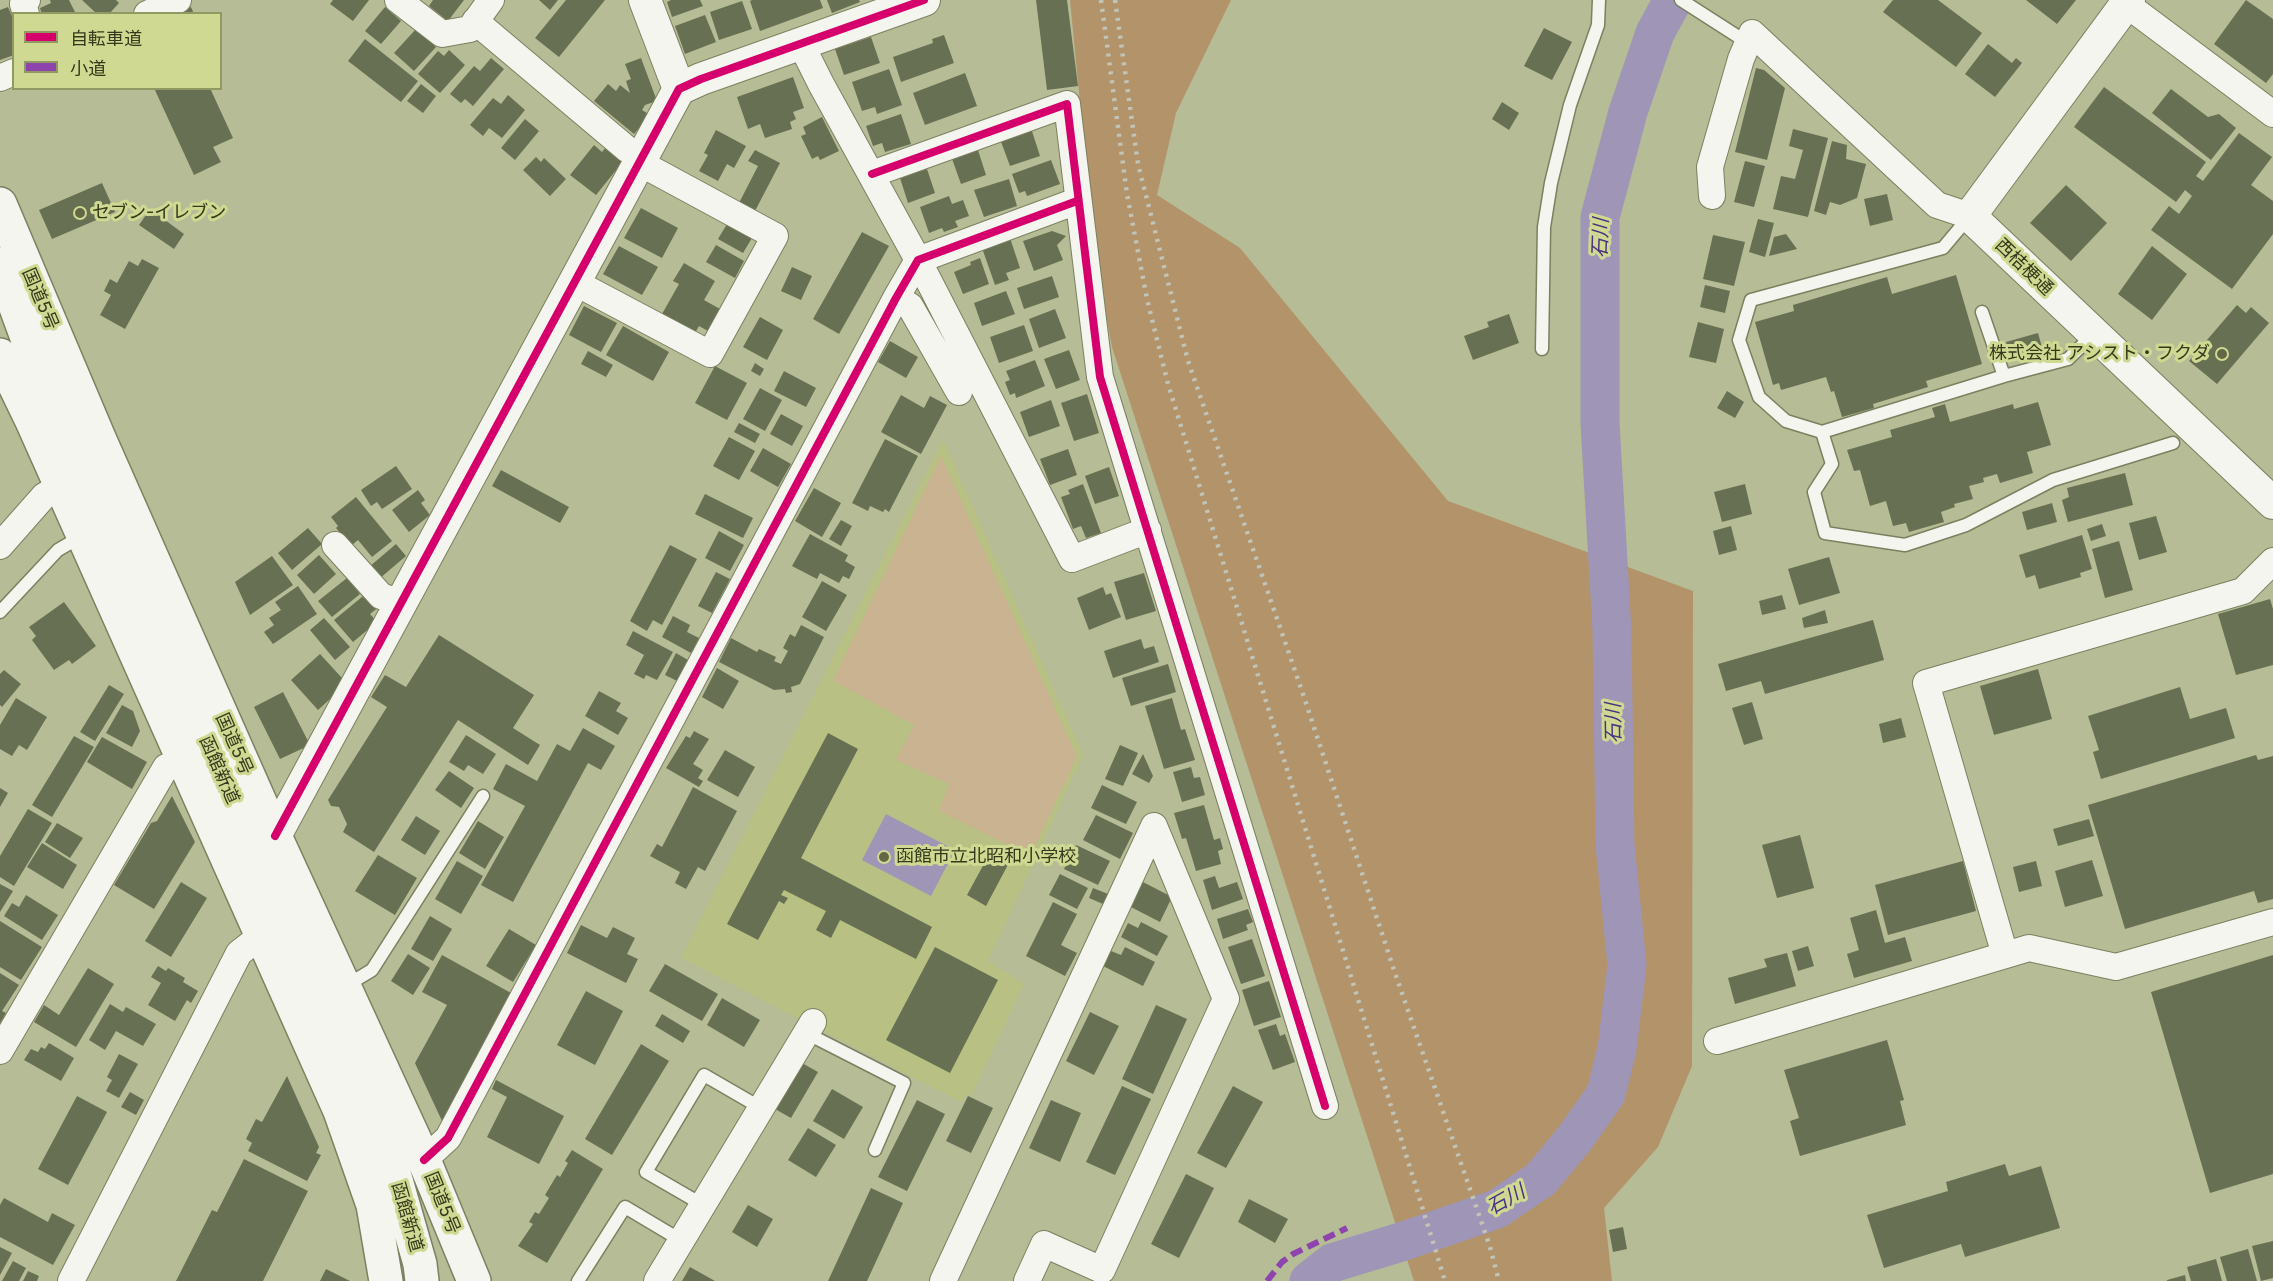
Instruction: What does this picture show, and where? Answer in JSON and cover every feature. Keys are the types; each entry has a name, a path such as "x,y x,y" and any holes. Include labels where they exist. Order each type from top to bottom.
{"highway":[{"name":"国道5号","path":"0,204 85,473 275,836 424,1160 474,1281"},
{"name":"函館新道","path":"0,264 37,365 228,790 394,1173 420,1263 422,1281"},
{"name":"国道5号","path":"0,355 32,421 85,473 82,536 344,1120 373,1205 386,1277"}],"street":[{"path":"25,12 22,4 27,0"},
{"path":"151,12 178,0"},
{"path":"398,0 442,34 470,29 491,0"},
{"path":"645,0 680,89"},
{"path":"275,836 680,89 801,44 876,8 924,0"},
{"path":"1712,196 1710,167 1741,59 1752,33 1937,205 1970,216 2128,2 2273,114"},
{"path":"475,21 642,159 775,236 710,354 576,283"},
{"path":"801,44 918,260 1072,559 1148,530"},
{"path":"872,174 1066,104 1100,377 1325,1107"},
{"path":"424,1160 448,1138 896,297 918,260 1077,201"},
{"name":"西桔梗通","path":"1970,216 2273,503"},
{"path":"896,297 910,306 959,392"},
{"path":"0,546 44,496 85,473"},
{"path":"335,545 381,596 401,603"},
{"path":"2005,955 1926,683 2243,591 2273,561"},
{"path":"0,1051 166,767"},
{"path":"943,1281 1154,826 1226,999 1102,1270 1044,1244 1027,1281"},
{"path":"1717,1041 2029,948 2116,967 2273,922"},
{"path":"71,1281 239,953 261,936"},
{"path":"657,1281 809,1028"}],"lane":[{"path":"1542,349 1544,227 1551,183 1570,105 1598,25 1599,0"},
{"path":"1681,0 1748,43"},
{"path":"1970,216 1943,248 1752,300 1739,340 1759,397 1786,421 1822,432 2004,376 2068,359 2094,334"},
{"path":"1982,312 2004,376"},
{"path":"1822,432 1832,464 1814,492 1826,533 1905,545 1966,525 2053,480 2173,443"},
{"path":"0,612 58,550 82,536"},
{"path":"344,987 372,970 483,796"},
{"path":"809,1028 904,1083 875,1150"},
{"path":"703,1205 646,1172 698,1084 704,1075 761,1108"},
{"path":"578,1281 625,1207 682,1241"}],"shaded area":[{"path":"1070,0 1231,0 1176,113 1157,195 1240,248 1448,501 1693,591 1692,1066 1658,1147 1604,1208 1612,1281 1414,1281 1112,347 1095,256"},
{"name":"函館市立北昭和小学校","path":"943,440 1083,755 988,961 1024,984 971,1096 966,1094 962,1102 681,958"},
{"path":"941,456 1077,757 1030,856 939,811 949,784 896,760 914,725 833,681"},
{"path":"886,814 955,850 931,896 862,860"}],"building":[{"path":"50,0 69,0 75,12 41,12 40,8 51,3"},
{"path":"82,0 116,0 119,3 111,12 95,12"},
{"path":"333,0 369,0 353,21 330,4"},
{"path":"433,0 464,0 448,21 429,6"},
{"path":"539,0 558,0 550,10"},
{"path":"566,0 605,0 559,57 535,38"},
{"path":"700,0 703,6 672,17 667,2"},
{"path":"820,0 823,8 760,31 750,1"},
{"path":"827,0 859,0 860,2 832,13"},
{"path":"1036,0 1067,0 1078,86 1047,90"},
{"path":"1893,0 1938,0 1982,33 1956,67 1883,12"},
{"path":"2026,0 2076,0 2057,24"},
{"path":"2246,0 2273,19 2273,74 2266,83 2214,44"},
{"path":"742,1 752,29 719,40 710,12"},
{"path":"8,7 12,16 12,56 0,60 0,10"},
{"path":"191,7 193,12 181,12"},
{"path":"385,7 401,21 381,44 365,31"},
{"path":"705,15 716,42 685,54 675,26"},
{"path":"1544,28 1572,42 1552,80 1524,66"},
{"path":"416,29 436,47 414,71 394,53"},
{"path":"944,35 954,63 901,82 893,57 933,43 932,39"},
{"path":"871,37 880,63 844,75 835,49"},
{"path":"365,39 418,81 401,102 348,61"},
{"path":"1988,44 2012,63 2016,58 2022,63 1995,97 1965,74"},
{"path":"449,50 465,65 440,93 418,74 438,51 444,56"},
{"path":"491,58 504,69 473,106 465,99 461,103 450,94 474,66 480,71"},
{"path":"641,58 657,101 645,105 642,110 650,115 634,134 594,101 608,84 616,91 620,85 630,93 626,81 631,79 625,64"},
{"path":"1756,68 1764,70 1785,88 1767,160 1735,152"},
{"path":"889,69 902,105 877,114 875,107 862,111 852,82"},
{"path":"965,73 977,106 925,125 913,93"},
{"path":"793,77 804,108 793,112 796,119 790,122 792,129 765,138 760,124 748,129 737,97"},
{"path":"421,84 436,96 423,113 407,101"},
{"path":"2104,87 2206,162 2196,176 2203,181 2239,133 2272,157 2251,185 2273,201 2273,234 2232,289 2151,230 2169,206 2179,214 2192,196 2185,190 2176,202 2074,127"},
{"path":"2171,89 2208,117 2219,114 2236,128 2211,160 2152,113"},
{"path":"155,90 211,90 233,138 213,147 221,162 194,175"},
{"path":"508,95 525,110 502,138 489,128 483,136 470,125 493,98 501,104"},
{"path":"1502,102 1519,113 1509,130 1492,119"},
{"path":"901,114 911,144 885,152 882,143 873,146 866,126"},
{"path":"822,117 839,151 820,160 818,156 812,159 801,136 806,134 803,127"},
{"path":"525,119 539,131 515,160 501,148"},
{"path":"1031,128 1040,156 1010,166 1000,139"},
{"path":"1793,129 1828,138 1808,217 1773,209 1781,176 1795,179 1803,150 1789,146"},
{"path":"716,130 746,146 734,168 727,164 718,181 699,171 708,155 704,153"},
{"path":"1832,141 1847,145 1846,159 1866,164 1857,198 1840,205 1830,202 1826,215 1814,211"},
{"path":"594,145 602,152 608,145 625,159 596,195 570,175"},
{"path":"977,147 986,175 961,184 951,156"},
{"path":"755,150 780,163 755,211 739,203 758,166 748,161"},
{"path":"536,157 541,162 544,158 566,179 550,196 523,170"},
{"path":"1051,160 1060,184 1027,196 1025,191 1019,193 1012,174"},
{"path":"1745,161 1765,166 1754,207 1734,202"},
{"path":"927,169 935,193 908,203 900,178"},
{"path":"1009,179 1017,206 984,217 974,190"},
{"path":"102,183 115,212 52,239 39,210"},
{"path":"2066,185 2107,223 2071,261 2030,223"},
{"path":"1887,194 1893,220 1870,226 1864,199"},
{"path":"949,196 952,204 963,200 969,216 955,221 958,227 944,232 942,228 929,233 920,207"},
{"path":"641,208 678,228 662,258 624,238"},
{"path":"150,209 184,234 174,249 139,225"},
{"path":"730,219 755,233 743,253 718,239"},
{"path":"1758,219 1774,223 1765,257 1749,252"},
{"path":"1052,231 1066,236 1057,245 1063,260 1034,271 1023,241"},
{"path":"862,232 889,246 839,334 813,319"},
{"path":"1786,234 1797,249 1769,256 1774,237"},
{"path":"1009,235 1020,268 1006,273 1009,280 995,285 981,245"},
{"path":"1713,235 1745,242 1734,286 1703,279"},
{"path":"716,245 744,261 735,278 706,262"},
{"path":"619,246 658,267 642,295 603,274"},
{"path":"2152,246 2187,274 2152,320 2118,294"},
{"path":"980,258 989,284 963,294 954,272 971,265 970,262"},
{"path":"142,259 159,268 125,329 100,315 111,295 104,291 110,279 117,283 129,261 138,266"},
{"path":"684,263 715,281 704,300 720,309 708,331 699,326 695,333 662,314 679,284 673,281"},
{"path":"792,267 812,276 801,300 781,291"},
{"path":"1956,275 1982,364 1926,381 1928,387 1873,404 1874,408 1842,417 1834,391 1831,392 1826,377 1781,390 1779,383 1773,385 1755,322 1794,311 1793,305 1887,277 1892,294"},
{"path":"1052,276 1059,297 1024,309 1017,288"},
{"path":"1705,285 1730,291 1725,313 1700,307"},
{"path":"1006,291 1015,314 982,326 974,303"},
{"path":"2237,305 2246,313 2251,307 2269,323 2217,384 2189,361"},
{"path":"584,306 617,323 601,352 569,335"},
{"path":"1055,309 1066,338 1039,348 1029,319"},
{"path":"1509,314 1519,343 1473,360 1464,336 1489,327 1487,322"},
{"path":"760,317 783,330 767,360 743,347"},
{"path":"1698,322 1724,329 1716,363 1689,357"},
{"path":"1024,325 1033,351 999,363 990,337"},
{"path":"623,326 669,352 653,381 606,355"},
{"path":"2038,333 2043,351 2011,360 2006,342"},
{"path":"890,341 918,357 906,378 878,362"},
{"path":"1069,350 1080,380 1056,389 1044,359"},
{"path":"588,351 613,365 606,377 581,364"},
{"path":"1035,360 1045,386 1016,398 1015,393 1010,395 1005,382 1010,380 1006,371"},
{"path":"755,363 764,369 760,376 751,371"},
{"path":"715,366 747,383 727,420 695,403"},
{"path":"784,371 816,388 806,407 774,391"},
{"path":"760,388 782,400 765,431 743,419"},
{"path":"1727,391 1744,402 1735,418 1717,408"},
{"path":"1087,394 1099,433 1074,441 1061,403"},
{"path":"901,395 924,408 930,396 947,405 921,454 881,432"},
{"path":"1051,400 1060,426 1029,437 1020,412"},
{"path":"2038,402 2051,445 2027,452 2033,473 2000,483 1997,474 1983,478 1984,482 1969,486 1973,499 1954,504 1955,507 1941,512 1944,522 1909,532 1906,523 1893,526 1886,501 1870,506 1860,470 1854,471 1847,450 1892,437 1890,430 1935,417 1932,408 1945,404 1950,422 2013,404 2014,409"},
{"path":"781,414 803,426 792,446 770,434"},
{"path":"739,423 760,434 755,443 734,432"},
{"path":"729,437 755,451 739,480 713,466"},
{"path":"885,439 918,456 889,512 885,509 883,512 870,506 868,511 852,503"},
{"path":"763,448 791,464 778,487 750,471"},
{"path":"1068,449 1077,475 1050,485 1040,459"},
{"path":"396,466 412,489 382,509 377,502 371,506 361,490"},
{"path":"1109,467 1119,496 1095,504 1085,476"},
{"path":"501,470 569,507 560,523 492,486"},
{"path":"2125,473 2133,505 2068,522 2062,500 2069,497 2067,488"},
{"path":"1083,484 1101,533 1086,538 1081,526 1073,529 1061,497 1070,494 1068,490"},
{"path":"1745,484 1752,514 1722,522 1714,492"},
{"path":"814,488 841,503 822,537 795,521"},
{"path":"418,490 425,500 421,503 430,515 409,532 392,510"},
{"path":"705,494 753,518 743,538 695,514"},
{"path":"356,497 392,541 372,557 358,540 351,546 336,528 338,526 331,517"},
{"path":"2052,503 2057,522 2027,530 2022,512"},
{"path":"2156,516 2167,552 2139,560 2129,523"},
{"path":"841,520 852,526 841,546 829,539"},
{"path":"2102,524 2106,536 2091,541 2087,529"},
{"path":"1731,526 1737,550 1719,555 1713,531"},
{"path":"308,528 322,544 292,570 278,553"},
{"path":"719,531 744,545 730,571 705,558"},
{"path":"810,534 848,555 845,561 855,567 849,579 843,576 839,583 820,573 817,579 792,566"},
{"path":"2082,535 2092,569 2080,573 2081,577 2039,589 2035,575 2026,578 2019,555"},
{"path":"2119,541 2133,590 2105,598 2092,549"},
{"path":"396,544 406,556 379,579 369,567"},
{"path":"670,545 697,559 662,625 653,620 647,631 630,621"},
{"path":"319,555 336,574 314,594 297,575"},
{"path":"272,556 293,585 250,615 235,582"},
{"path":"1829,557 1840,593 1799,605 1788,569"},
{"path":"716,572 730,579 712,613 698,606"},
{"path":"1144,573 1156,611 1126,620 1114,582"},
{"path":"347,578 360,594 332,617 318,601"},
{"path":"822,581 847,595 826,631 802,617"},
{"path":"298,586 317,614 273,644 264,632 274,625 269,618 281,610 275,602"},
{"path":"1103,587 1106,595 1111,593 1121,617 1089,630 1077,598"},
{"path":"368,592 380,606 370,614 377,622 353,642 334,620"},
{"path":"1782,595 1786,609 1762,615 1759,601"},
{"path":"2270,599 2273,609 2273,665 2236,675 2218,614"},
{"path":"64,602 96,646 72,664 69,660 54,670 32,640 36,636 29,627"},
{"path":"1825,610 1828,623 1804,628 1802,618"},
{"path":"673,616 690,625 687,632 699,638 691,653 662,637"},
{"path":"324,618 350,647 335,660 310,630"},
{"path":"1873,620 1884,660 1765,694 1761,681 1726,691 1718,664"},
{"path":"801,625 824,637 800,684 791,687 792,692 786,693 785,689 774,690 719,662 731,638 757,652 759,649 776,657 774,661 781,664 788,651 783,648 790,634 795,637"},
{"path":"633,631 673,652 657,680 646,675 644,679 634,674 644,655 626,645"},
{"path":"439,635 534,695 513,728 540,745 528,765 458,720 374,852 343,832 347,824 339,807 331,806 328,800 387,707 371,697 385,675 406,687"},
{"path":"1141,639 1144,649 1154,646 1159,662 1113,678 1104,651"},
{"path":"676,653 688,660 677,681 665,675"},
{"path":"320,654 342,678 340,690 318,710 291,680"},
{"path":"1168,664 1176,692 1131,706 1122,678"},
{"path":"717,668 739,681 723,709 702,697"},
{"path":"2038,669 2052,719 1994,735 1980,686"},
{"path":"4,670 21,684 2,707 0,705 0,674"},
{"path":"109,685 124,694 95,741 80,732"},
{"path":"2180,687 2190,719 2226,708 2235,738 2101,779 2093,752 2099,750 2088,716"},
{"path":"599,691 621,703 616,711 628,718 618,735 585,716"},
{"path":"283,692 310,745 280,759 254,707"},
{"path":"16,698 47,717 27,750 19,745 12,756 0,749 0,725"},
{"path":"1172,698 1181,730 1185,729 1195,760 1164,769 1145,706"},
{"path":"1752,702 1763,739 1744,745 1732,708"},
{"path":"122,705 133,711 140,731 132,747 106,733"},
{"path":"1901,718 1906,737 1883,743 1879,724"},
{"path":"583,728 615,746 601,770 588,763 513,902 481,885 525,806 493,789 506,764 537,781 557,744 570,751"},
{"path":"694,731 709,739 693,764 703,770 698,778 703,781 699,787 666,768 686,736 690,738"},
{"path":"828,733 858,749 801,858 932,927 916,959 840,920 831,938 816,930 826,911 784,890 781,895 788,898 784,904 779,901 758,940 727,924"},
{"path":"466,735 496,754 483,774 468,765 464,771 449,762"},
{"path":"74,736 94,747 52,817 32,805"},
{"path":"102,737 147,762 132,789 87,762"},
{"path":"1120,745 1138,753 1123,786 1105,779"},
{"path":"725,750 755,767 738,797 707,780"},
{"path":"1143,754 1153,776 1149,783 1132,774"},
{"path":"2256,755 2258,760 2273,756 2273,899 2258,903 2254,891 2125,929 2088,805"},
{"path":"1191,767 1194,778 1200,777 1205,795 1182,802 1173,772"},
{"path":"449,771 474,788 461,808 435,790"},
{"path":"1102,785 1137,802 1126,824 1091,808"},
{"path":"693,787 737,811 705,871 698,867 686,889 675,883 680,872 650,856 657,844 662,847"},
{"path":"0,788 8,793 0,807"},
{"path":"172,796 195,842 154,909 114,885 151,823 157,821"},
{"path":"1204,805 1214,840 1220,838 1223,849 1218,851 1221,864 1196,871 1186,838 1182,839 1174,813"},
{"path":"28,809 52,823 14,886 0,877 0,856"},
{"path":"1096,815 1133,833 1120,859 1083,840"},
{"path":"416,816 440,831 425,855 401,840"},
{"path":"2089,819 2094,836 2058,846 2053,829"},
{"path":"478,821 504,837 485,869 459,853"},
{"path":"57,823 83,838 70,858 45,842"},
{"path":"1800,835 1814,888 1777,898 1762,845"},
{"path":"42,843 77,865 63,889 27,867"},
{"path":"1076,845 1110,861 1098,885 1064,869"},
{"path":"991,851 1010,861 986,906 967,895"},
{"path":"378,855 417,878 395,915 355,891"},
{"path":"2092,860 2103,896 2065,907 2055,871"},
{"path":"457,861 483,876 461,914 435,899"},
{"path":"1963,861 1976,911 1888,935 1875,885"},
{"path":"2036,861 2042,886 2019,892 2013,867"},
{"path":"1060,874 1088,888 1077,909 1049,895"},
{"path":"1215,876 1219,888 1237,882 1243,899 1212,910 1203,880"},
{"path":"1141,881 1172,897 1160,922 1129,906"},
{"path":"181,882 207,898 171,957 145,941"},
{"path":"0,884 13,891 0,912"},
{"path":"1093,888 1108,894 1103,904 1089,898"},
{"path":"26,895 58,915 42,940 4,916 12,903 19,907"},
{"path":"1053,902 1077,914 1061,945 1077,953 1065,976 1026,956"},
{"path":"1248,909 1253,922 1246,925 1248,930 1223,939 1217,919"},
{"path":"1876,910 1885,943 1905,937 1912,961 1854,978 1847,954 1859,950 1850,918"},
{"path":"430,916 452,929 433,961 411,949"},
{"path":"0,921 42,947 21,980 0,967"},
{"path":"1141,922 1168,936 1157,956 1121,937 1128,923 1138,928"},
{"path":"581,925 607,938 613,927 635,938 627,954 638,959 626,983 567,953"},
{"path":"509,929 536,945 513,982 486,966"},
{"path":"1252,939 1265,976 1241,984 1228,947"},
{"path":"1808,946 1814,966 1798,971 1792,951"},
{"path":"935,947 998,980 950,1073 886,1040"},
{"path":"1125,947 1155,962 1143,986 1103,966 1111,951 1121,955"},
{"path":"1787,953 1796,986 1735,1004 1728,978 1767,967 1764,959"},
{"path":"408,954 430,968 413,995 391,981"},
{"path":"442,955 511,993 442,1121 415,1063 447,1005 422,992"},
{"path":"2273,955 2273,1174 2210,1193 2151,992"},
{"path":"665,964 718,994 702,1021 649,991"},
{"path":"158,966 166,971 168,968 185,978 183,982 198,991 191,1003 187,1000 175,1021 148,1005 161,983 151,977"},
{"path":"88,968 114,984 76,1047 34,1022 44,1005 59,1015"},
{"path":"0,973 19,985 2,1011 6,1013 0,1023"},
{"path":"1269,981 1281,1017 1254,1026 1242,990"},
{"path":"586,991 623,1011 595,1065 557,1045"},
{"path":"722,998 760,1020 744,1047 707,1025"},
{"path":"110,1004 123,1012 126,1007 156,1024 143,1046 116,1031 105,1050 89,1040"},
{"path":"1156,1005 1187,1019 1153,1094 1122,1079"},
{"path":"1090,1012 1119,1026 1094,1075 1066,1061"},
{"path":"662,1014 690,1031 683,1043 655,1026"},
{"path":"1276,1024 1280,1036 1285,1034 1295,1062 1273,1070 1258,1030"},
{"path":"1887,1040 1904,1100 1900,1101 1906,1125 1800,1156 1790,1121 1799,1118 1784,1070"},
{"path":"49,1043 74,1058 61,1081 24,1060 31,1049 38,1052 41,1047 45,1049"},
{"path":"641,1044 669,1061 612,1155 585,1139"},
{"path":"119,1054 138,1064 119,1098 106,1091 112,1080 107,1077"},
{"path":"802,1063 818,1072 791,1118 775,1109"},
{"path":"287,1076 319,1147 316,1153 321,1155 307,1181 248,1151 252,1143 246,1139 256,1119 262,1122"},
{"path":"496,1080 564,1116 539,1164 487,1137 507,1097 492,1089"},
{"path":"1122,1086 1151,1099 1115,1175 1086,1162"},
{"path":"1233,1086 1263,1102 1226,1168 1197,1153"},
{"path":"832,1089 863,1107 844,1139 813,1121"},
{"path":"130,1092 144,1100 136,1115 121,1107"},
{"path":"77,1096 107,1112 68,1185 38,1169"},
{"path":"968,1096 993,1108 971,1153 946,1141"},
{"path":"917,1100 945,1114 907,1191 878,1177"},
{"path":"1051,1100 1081,1113 1060,1162 1029,1148"},
{"path":"808,1128 836,1145 816,1177 788,1160"},
{"path":"572,1150 603,1169 547,1263 518,1246 533,1224 529,1222 535,1212 539,1214 549,1198 545,1195 557,1175 560,1177 568,1163 565,1161"},
{"path":"244,1159 308,1191 263,1281 176,1281 212,1210 217,1212"},
{"path":"2005,1164 2009,1176 2041,1166 2060,1228 1965,1257 1961,1244 1884,1268 1867,1215 1948,1191 1946,1182"},
{"path":"1186,1174 1214,1188 1179,1258 1151,1244"},
{"path":"871,1188 903,1203 867,1281 828,1281"},
{"path":"4,1198 48,1222 52,1213 75,1225 53,1265 0,1237 0,1205"},
{"path":"1249,1199 1288,1219 1275,1243 1238,1222"},
{"path":"748,1205 773,1219 757,1247 732,1232"},
{"path":"1623,1227 1627,1249 1613,1252 1609,1230"},
{"path":"2273,1241 2273,1278 2261,1281 2252,1246"},
{"path":"0,1247 12,1253 0,1275"},
{"path":"2248,1249 2257,1281 2227,1281 2220,1257"},
{"path":"2216,1259 2222,1281 2191,1281 2187,1267"},
{"path":"13,1261 26,1268 19,1281 2,1281"},
{"path":"690,1267 715,1281 682,1281"},
{"path":"326,1269 350,1281 320,1281"},
{"path":"28,1271 39,1276 37,1281 23,1281"},
{"path":"2185,1275 2186,1281 2167,1281 2167,1280"}],"waterway":[{"name":"石川","path":"1309,1281 1332,1263 1497,1209 1541,1179 1575,1138 1606,1094 1617,1049 1627,965 1615,845 1612,631 1600,423 1600,217 1628,112 1655,33 1673,0"}],"railway":[{"path":"1101,0 1127,194 1147,299 1168,384 1445,1281"},
{"path":"1115,0 1138,164 1188,361 1490,1247 1499,1281"}],"marked path":[{"path":"1267,1281 1282,1262 1293,1254 1347,1228"}],"cycle path":[{"path":"275,836 679,89 701,79 924,0"},
{"path":"872,174 1067,104 1100,377 1325,1106"},
{"path":"424,1160 448,1138 918,260 1077,201"}],"place":[{"name":"セブン-イレブン","path":"80,213"},
{"name":"株式会社 アシスト・フクダ","path":"2222,354"},
{"name":"函館市立北昭和小学校","path":"884,857"}]}
